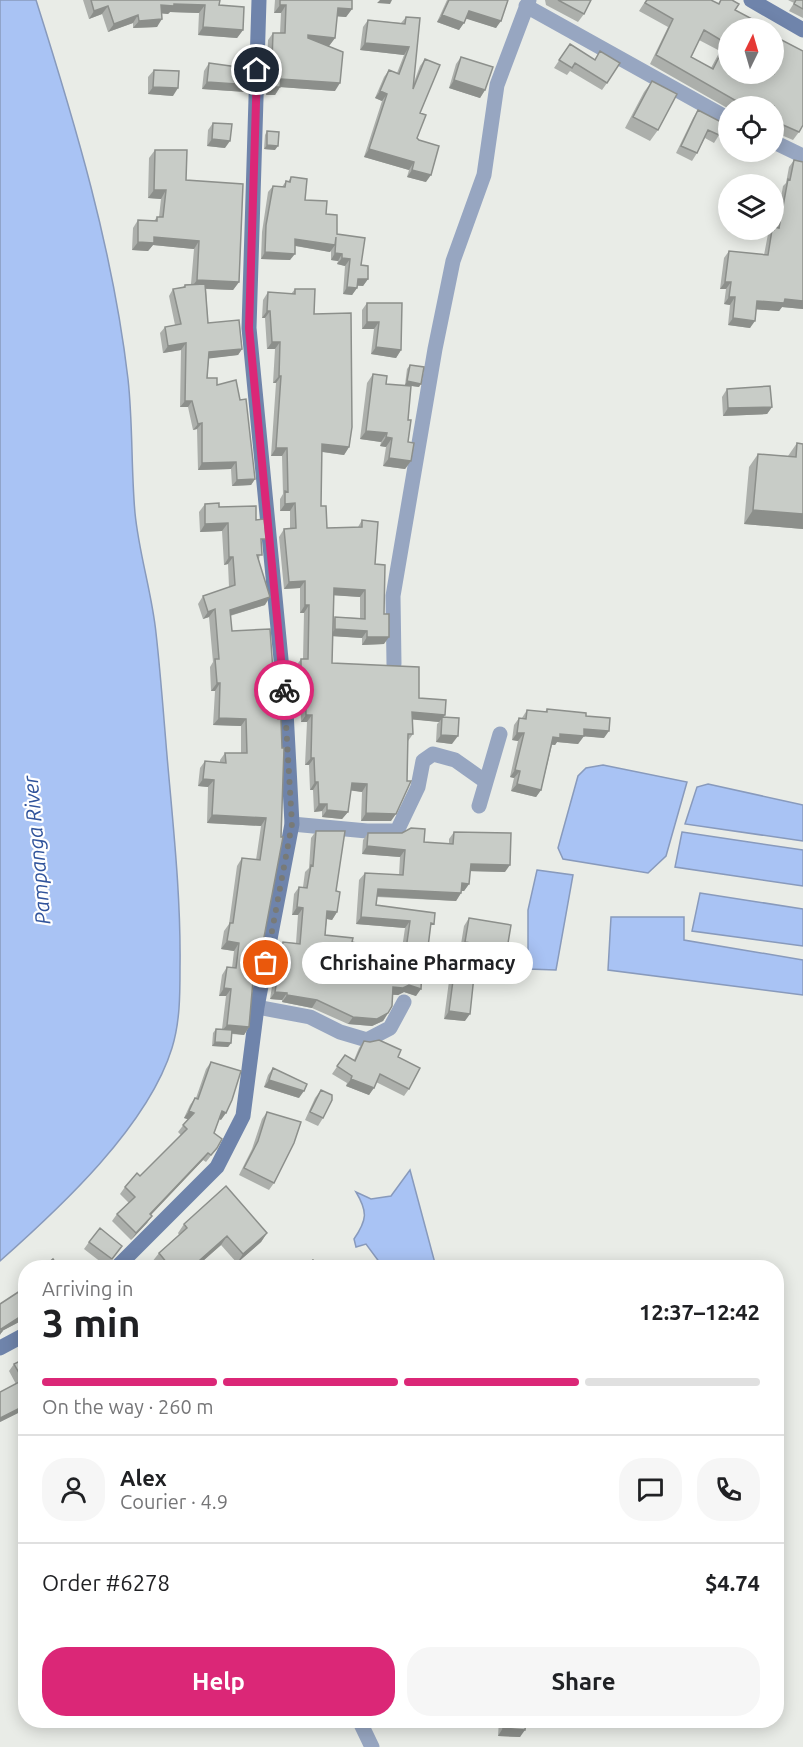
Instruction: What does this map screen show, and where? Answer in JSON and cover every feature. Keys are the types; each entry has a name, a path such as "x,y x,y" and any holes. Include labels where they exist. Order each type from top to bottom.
{"main road":[{"path":"124,1260 217,1167 243,1116 257,1007 292,824 286,711 249,328 259,0"},
{"path":"751,0 803,30"},
{"path":"0,1348 18,1338"}],"street":[{"path":"394,664 393,596 435,349 453,261 484,175 496,85 528,3 718,113"},
{"path":"784,147 803,156"},
{"path":"480,806 500,734"},
{"path":"292,824 367,831 397,831 418,787 423,761 433,754 455,760 486,782"},
{"path":"257,1007 310,1017 340,1032 368,1040 390,1028 404,1002"},
{"path":"363,1728 372,1747"}],"water":[{"name":"Pampanga River","path":"0,0 36,0 91,187 113,283 128,379 135,513 158,650 177,868 180,998 172,1048 144,1107 100,1164 49,1216 0,1261"},
{"path":"603,765 687,782 666,856 648,873 563,859 558,848 578,776 586,768"},
{"path":"708,784 803,805 803,841 685,824 697,787"},
{"path":"682,832 803,850 803,886 675,867"},
{"path":"537,870 573,875 556,970 528,969 528,910"},
{"path":"700,893 803,909 803,946 692,931"},
{"path":"611,917 684,917 684,940 803,960 803,995 608,970"},
{"path":"410,1170 434,1260 378,1260 366,1244 356,1247 354,1239 364,1221 364,1211 356,1192 371,1199 391,1196"}],"building":[{"path":"91,0 220,0 219,5 244,7 243,30 203,27 205,5 161,5 162,19 139,21 138,15 114,24 108,6 94,11"},
{"path":"280,0 352,0 352,9 338,8 335,38 308,35 308,38 343,52 340,83 281,79 280,87 271,87 273,33 285,33 286,5 280,5"},
{"path":"449,0 508,0 501,21 469,11 464,23 442,15"},
{"path":"558,0 591,0 584,14"},
{"path":"647,0 711,0 719,4 721,0 732,0 739,4 735,10 750,18 718,18 718,38 704,30 691,57 713,69 718,59 718,84 784,84 784,41 803,51 803,125 799,132 784,125 784,96 728,96 656,55 673,19 645,3"},
{"path":"796,0 803,0 803,9 794,4"},
{"path":"406,17 420,18 413,89 425,59 440,65 420,113 426,115 417,138 439,146 431,175 412,170 414,162 369,149 387,94 380,91 389,70 399,74 409,47 365,43 368,20 405,24"},
{"path":"570,44 595,60 600,51 620,63 607,83 575,63 572,68 559,60"},
{"path":"461,57 493,67 485,90 454,80"},
{"path":"209,63 252,69 252,85 207,82"},
{"path":"154,70 179,71 178,88 153,87"},
{"path":"652,81 677,94 658,130 633,117"},
{"path":"698,110 718,120 718,135 708,130 697,153 681,146"},
{"path":"213,123 232,124 230,141 212,139"},
{"path":"267,131 279,132 278,146 267,145"},
{"path":"155,150 187,150 186,180 243,184 239,282 197,280 199,241 154,237 154,243 138,242 138,220 157,221 157,217 163,217 166,190 154,190"},
{"path":"794,160 803,162 803,301 785,299 784,303 757,301 755,321 733,318 735,297 729,297 731,282 725,282 729,251 768,255 770,240 784,240 784,201 788,179 790,180"},
{"path":"291,177 307,179 305,200 327,201 326,214 337,215 337,234 365,238 361,265 368,266 368,279 358,279 357,288 347,287 350,259 342,258 342,254 335,253 336,237 335,245 295,239 295,254 265,252 266,225 273,186 285,187 286,181 290,182"},
{"path":"205,284 208,323 239,320 242,349 209,352 207,378 217,378 217,385 236,380 240,400 246,399 255,479 237,480 236,462 202,463 202,423 198,424 192,401 185,401 186,343 168,346 165,327 181,324 173,289 185,287 185,285"},
{"path":"295,289 315,289 314,314 351,313 352,427 349,447 322,444 321,506 326,506 327,528 362,527 362,520 378,522 375,564 385,565 384,614 389,614 389,637 367,637 367,631 335,629 335,617 365,619 365,590 334,588 332,663 419,667 419,698 446,700 445,715 412,712 413,734 408,734 407,781 411,781 396,814 366,813 367,784 352,783 348,812 327,810 327,804 319,804 314,758 311,758 312,715 306,715 305,678 301,678 301,659 308,659 309,605 305,605 305,581 289,582 284,529 296,528 295,503 285,504 285,491 288,492 287,448 276,448 281,376 279,376 280,342 272,342 270,311 267,311 268,292 295,294"},
{"path":"367,303 402,303 401,350 376,347 379,322 367,322"},
{"path":"410,365 424,367 421,384 407,381"},
{"path":"373,374 387,376 386,384 411,386 408,420 411,420 408,442 414,443 411,461 389,458 392,438 386,437 387,433 366,431"},
{"path":"770,386 772,407 728,408 727,389"},
{"path":"797,443 803,444 803,514 753,510 758,454 796,457"},
{"path":"219,503 219,507 256,506 256,520 264,519 266,539 261,539 262,555 257,555 270,597 230,610 232,631 270,629 274,685 277,685 278,719 281,719 282,748 284,748 281,837 283,837 258,969 254,969 249,1027 227,1025 231,989 224,988 227,967 236,968 239,943 227,941 230,923 233,923 242,858 260,860 266,818 212,815 214,780 203,779 205,761 226,763 225,753 247,753 246,719 219,718 220,683 217,683 215,659 219,659 215,609 208,612 203,596 235,585 233,557 229,557 228,523 205,524 205,504"},
{"path":"547,709 610,718 609,731 584,729 584,736 560,734 560,738 553,737 541,790 517,784 520,771 515,770 524,733 517,733 519,718 526,719 527,710 547,712"},
{"path":"442,717 459,718 458,736 441,735"},
{"path":"411,828 425,829 424,842 453,844 454,832 511,833 510,865 471,864 469,884 462,883 461,893 378,889 376,905 435,913 434,924 431,923 428,947 423,946 421,989 409,985 403,988 393,987 392,1006 388,1013 377,1019 353,1017 317,1000 275,992 283,942 300,944 303,908 297,907 299,887 307,888 311,865 313,866 316,831 345,831 336,891 340,892 337,912 327,911 325,935 353,938 352,942 405,956 410,921 361,917 365,873 403,875 405,850 367,846 368,833 402,833"},
{"path":"469,918 511,925 507,949 465,942"},
{"path":"454,973 474,976 470,1014 449,1011"},
{"path":"216,1029 232,1030 231,1043 215,1042"},
{"path":"379,1040 401,1050 398,1057 420,1068 409,1089 380,1074 374,1088 351,1079 352,1076 337,1066 345,1055 355,1061 364,1041"},
{"path":"211,1062 241,1071 232,1100 226,1113 222,1111 214,1133 222,1139 211,1155 208,1153 150,1214 152,1216 136,1233 117,1214 135,1197 125,1187 137,1173 140,1176 187,1129 183,1125 194,1113 189,1111 195,1098 198,1099"},
{"path":"273,1068 307,1084 304,1091 269,1080"},
{"path":"321,1090 332,1095 332,1100 323,1118 310,1112"},
{"path":"267,1112 301,1122 294,1143 274,1183 244,1168 258,1141"},
{"path":"226,1186 267,1233 243,1254 227,1236 200,1260 165,1260 159,1253 187,1228 184,1224"},
{"path":"100,1228 122,1246 112,1259 89,1242"},
{"path":"18,1292 18,1318 1,1329 0,1333 0,1304"},
{"path":"18,1383 18,1409 0,1418 0,1392"}],"way so far":[{"path":"266,963 292,824 284,690"}],"place":[{"name":"Chrishaine Pharmacy","path":"266,963"}],"route":[{"path":"257,70 249,328 284,690"}]}
